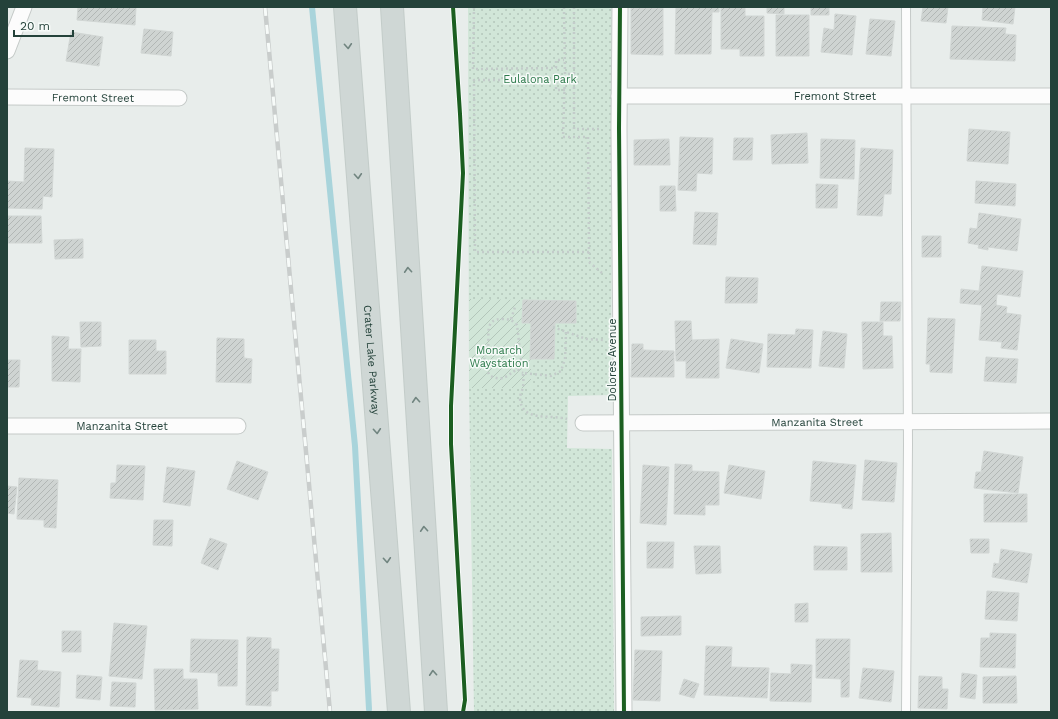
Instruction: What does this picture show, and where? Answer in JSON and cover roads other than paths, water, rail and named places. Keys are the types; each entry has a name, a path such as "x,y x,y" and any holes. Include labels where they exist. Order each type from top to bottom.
{"main road":[{"name":"Crater Lake Parkway","path":"345,7 399,712"},
{"path":"392,7 436,712"}],"street":[{"path":"7,51 24,7"},
{"name":"Dolores Avenue","path":"620,7 619,128 624,712"},
{"name":"Fremont Street","path":"619,96 1051,96"},
{"name":"Fremont Street","path":"7,97 179,98"},
{"name":"Manzanita Street","path":"583,423 1051,421"},
{"name":"Manzanita Street","path":"7,426 238,426"}],"lane":[{"path":"906,7 908,422 906,712"}],"waterway":[{"path":"312,7 355,446 369,709"}],"railway":[{"path":"265,7 330,712"}],"park label":[{"name":"Eulalona Park","path":"540,79"},
{"name":"Monarch Waystation","path":"499,356"}]}
